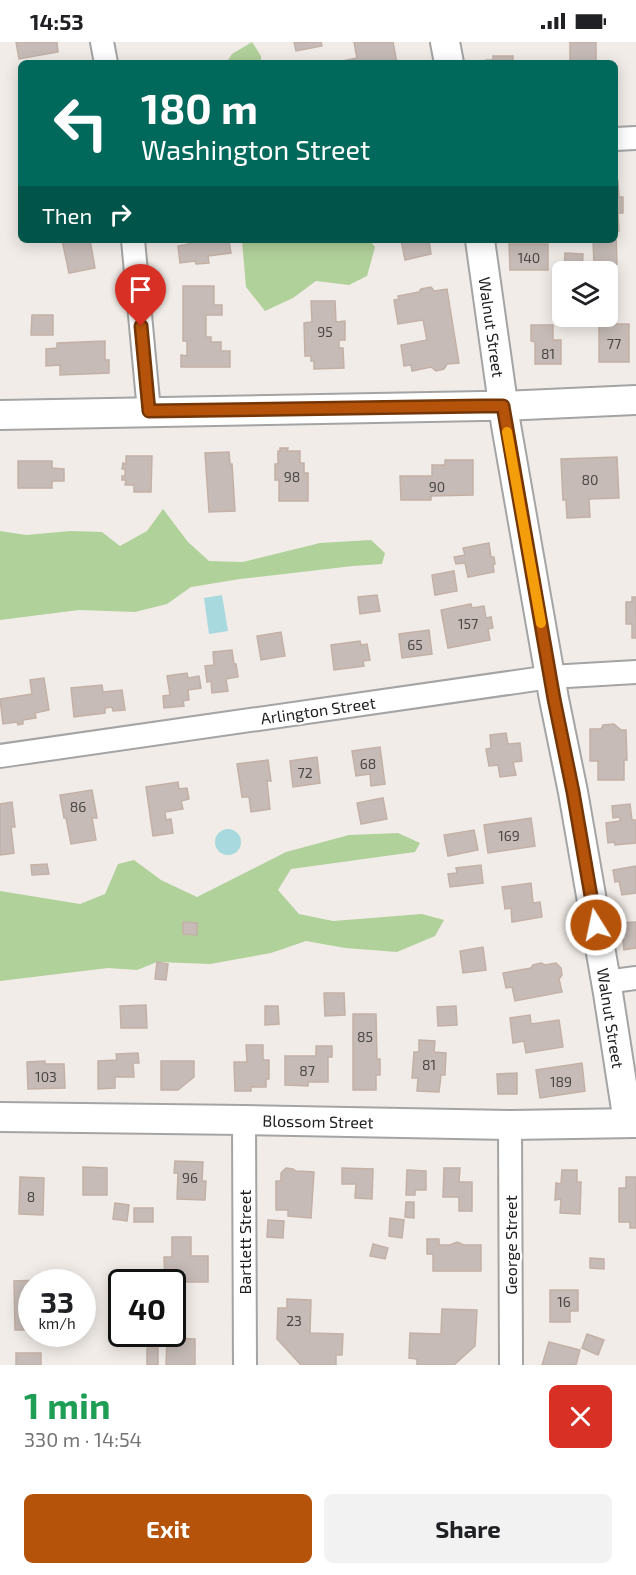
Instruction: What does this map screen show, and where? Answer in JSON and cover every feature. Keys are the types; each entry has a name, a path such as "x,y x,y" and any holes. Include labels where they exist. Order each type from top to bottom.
{"street":[{"path":"102,42 105,60"},
{"path":"445,42 448,60"},
{"path":"618,139 636,138"},
{"path":"133,243 149,411"},
{"name":"Walnut Street","path":"480,243 503,406 632,1123"},
{"path":"0,415 503,406 636,400"},
{"name":"Arlington Street","path":"0,756 550,677 636,672"},
{"path":"606,982 636,978"},
{"name":"Blossom Street","path":"0,1117 510,1125 632,1123"},
{"name":"Bartlett Street","path":"243,1120 245,1365"},
{"name":"George Street","path":"510,1125 511,1365"}],"green space":[{"path":"252,42 261,60 228,60 232,54"},
{"path":"242,243 372,243 375,247 367,276 349,285 316,281 293,298 265,311 246,287"},
{"path":"163,509 188,542 209,561 243,562 320,543 371,540 385,553 382,564 240,579 191,587 167,604 135,612 79,610 0,620 0,531 26,535 70,531 102,532 120,546 147,531"},
{"path":"398,833 420,843 415,852 291,869 278,890 299,914 333,921 422,914 444,920 435,936 397,952 345,948 306,941 271,953 210,964 157,962 137,970 108,968 0,981 0,891 80,904 105,894 118,864 134,860 161,880 197,897 286,852 349,835"}],"water":[{"path":"222,595 228,631 209,634 204,598"},
{"path":"228,829 237,833 241,842 237,851 228,855 219,851 215,842 219,833"}],"building":[{"path":"16,42 57,42 58,52 19,59"},
{"path":"294,42 321,42 322,46 296,51"},
{"path":"354,42 393,42 396,60 347,60 357,58"},
{"path":"570,42 596,42 596,60 570,60"},
{"path":"493,56 513,56 513,60 493,60"},
{"path":"618,181 619,197 623,197 623,213 618,213"},
{"path":"63,243 91,243 95,268 69,273"},
{"path":"229,243 231,253 208,256 209,263 196,264 195,261 180,263 178,246"},
{"path":"402,243 429,243 431,254 405,260"},
{"path":"593,243 616,243 617,261 594,261"},
{"path":"509,244 548,244 548,270 510,270"},
{"path":"565,253 583,254 583,261 565,261"},
{"path":"183,286 214,286 214,305 222,305 222,315 206,315 206,337 211,337 211,342 221,342 221,351 230,351 230,367 181,367 181,355 187,356 187,341 183,341"},
{"path":"431,287 434,291 447,289 459,363 447,364 444,369 436,371 431,367 412,371 411,365 404,366 401,345 427,340 423,320 398,324 394,300 399,299 398,296"},
{"path":"311,301 335,301 336,322 345,321 345,340 339,340 339,348 343,348 344,368 314,369 311,356 305,356 304,323 312,322"},
{"path":"32,315 53,315 53,335 31,335"},
{"path":"618,324 629,324 629,362 599,362 599,327 618,327"},
{"path":"531,325 552,325 553,340 561,340 561,364 535,364 535,342 531,341"},
{"path":"105,341 105,360 109,360 109,373 60,375 60,365 46,366 46,349 57,348 57,343"},
{"path":"280,448 288,448 287,451 300,451 300,463 304,463 304,473 308,473 308,501 279,501 279,480 275,480 275,464 278,464"},
{"path":"229,452 235,511 209,512 205,453"},
{"path":"126,456 152,456 151,492 134,492 134,485 125,485 126,480 122,480 122,476 125,476 125,469 122,469 123,463 126,464"},
{"path":"617,457 619,498 589,499 590,517 567,518 566,500 563,500 561,459"},
{"path":"445,460 473,460 473,495 431,496 431,500 401,500 400,476 432,476 432,465 445,465"},
{"path":"18,461 52,461 52,468 64,469 64,481 52,481 52,488 18,488"},
{"path":"489,543 491,557 494,557 494,572 468,577 465,563 456,564 454,557 465,555 463,548"},
{"path":"454,571 457,591 435,595 432,575"},
{"path":"377,595 380,611 360,614 358,597"},
{"path":"632,597 636,597 636,638 632,638 632,624 626,624 626,602 632,602"},
{"path":"471,604 472,608 484,606 486,618 491,617 493,628 488,629 490,640 448,648 441,610"},
{"path":"429,630 432,654 402,658 399,634"},
{"path":"281,632 285,656 261,660 257,636"},
{"path":"360,641 361,645 367,644 370,660 363,661 364,666 334,670 331,645"},
{"path":"232,650 238,677 226,679 228,691 212,693 211,681 207,682 205,666 214,665 213,652"},
{"path":"187,673 188,678 199,676 201,688 188,690 189,700 183,701 184,706 164,708 163,696 170,695 167,676"},
{"path":"44,678 49,710 35,713 36,718 23,720 23,724 18,725 17,722 3,724 0,699 32,694 30,680"},
{"path":"102,685 103,692 122,690 125,710 113,711 112,707 105,708 105,713 74,717 71,688"},
{"path":"614,724 621,730 626,730 627,760 624,760 624,780 598,780 598,761 590,761 590,729 601,729 603,725"},
{"path":"506,733 508,744 520,743 522,761 513,762 516,775 500,777 498,765 489,766 486,749 491,748 490,735"},
{"path":"380,747 385,784 371,786 370,774 356,776 352,751"},
{"path":"317,757 320,783 293,787 290,761"},
{"path":"268,760 271,781 267,781 270,809 251,812 249,797 242,797 237,764"},
{"path":"178,782 179,789 187,788 189,799 181,801 183,809 165,812 166,820 171,819 173,833 153,836 146,787"},
{"path":"92,790 97,818 92,818 96,840 71,844 60,795"},
{"path":"383,798 387,819 361,824 357,803"},
{"path":"12,802 15,827 11,827 14,853 0,855 0,804"},
{"path":"630,804 632,820 636,820 636,843 615,845 614,842 608,843 606,823 620,821 620,817 613,818 612,806"},
{"path":"531,818 535,846 488,853 484,825"},
{"path":"474,830 478,850 448,856 444,835"},
{"path":"47,864 49,874 32,875 31,865"},
{"path":"481,865 483,883 450,887 448,874 457,873 456,868"},
{"path":"636,866 636,893 622,895 619,881 615,882 613,870"},
{"path":"531,883 533,903 540,902 542,917 512,922 511,908 505,909 502,887"},
{"path":"183,922 197,923 197,935 183,934"},
{"path":"636,922 636,948 624,950 621,923"},
{"path":"483,947 486,970 463,973 460,951"},
{"path":"157,962 168,964 166,980 155,979"},
{"path":"541,963 545,965 556,963 561,968 562,975 559,979 562,992 515,1001 512,987 506,988 503,973 531,968"},
{"path":"324,993 344,993 345,1015 325,1016"},
{"path":"146,1005 147,1028 121,1028 120,1006"},
{"path":"265,1006 278,1006 279,1024 265,1025"},
{"path":"456,1006 457,1025 438,1026 437,1007"},
{"path":"353,1014 376,1014 377,1059 380,1059 380,1075 376,1075 376,1090 353,1090"},
{"path":"530,1015 531,1024 559,1020 563,1047 526,1053 524,1041 513,1043 510,1018"},
{"path":"419,1040 435,1041 434,1052 446,1053 445,1075 441,1075 439,1092 417,1091 418,1078 412,1078 414,1052 419,1052"},
{"path":"246,1045 263,1045 263,1060 269,1060 269,1079 266,1079 266,1087 251,1087 251,1091 235,1091 234,1062 247,1062"},
{"path":"316,1046 332,1046 332,1057 328,1057 328,1082 308,1082 308,1086 285,1085 285,1056 316,1056"},
{"path":"138,1053 139,1063 133,1063 134,1077 115,1077 115,1088 98,1089 98,1061 117,1060 116,1054"},
{"path":"45,1061 45,1064 64,1064 65,1088 28,1089 27,1062"},
{"path":"161,1061 194,1061 194,1077 178,1090 161,1090"},
{"path":"582,1063 585,1091 540,1098 536,1070"},
{"path":"517,1073 517,1094 498,1094 497,1074"},
{"path":"175,1161 203,1162 202,1181 206,1181 205,1200 177,1199 178,1173 174,1173"},
{"path":"83,1167 107,1168 107,1195 83,1195"},
{"path":"286,1168 314,1172 311,1218 288,1216 288,1210 276,1210 276,1181 281,1181 281,1173"},
{"path":"342,1168 373,1169 372,1199 355,1198 356,1184 342,1184"},
{"path":"444,1168 460,1168 459,1182 472,1182 472,1211 459,1211 459,1197 443,1197"},
{"path":"407,1170 426,1171 426,1190 415,1190 415,1195 406,1195"},
{"path":"562,1170 577,1170 577,1182 581,1182 580,1214 560,1213 561,1199 555,1200 556,1183 561,1184"},
{"path":"20,1177 44,1178 43,1215 19,1214"},
{"path":"626,1177 636,1177 636,1228 630,1228 630,1222 619,1222 619,1188 626,1188"},
{"path":"406,1202 414,1202 414,1218 405,1217"},
{"path":"115,1203 129,1205 127,1221 113,1219"},
{"path":"134,1208 153,1208 153,1222 134,1222"},
{"path":"390,1218 404,1220 402,1238 389,1236"},
{"path":"268,1220 284,1221 283,1238 267,1237"},
{"path":"172,1237 191,1237 191,1256 208,1256 208,1282 186,1282 186,1269 164,1269 164,1257 172,1257"},
{"path":"427,1239 439,1239 439,1245 450,1245 457,1242 464,1245 481,1245 481,1271 433,1271 433,1254 427,1254"},
{"path":"373,1244 388,1248 385,1259 370,1256"},
{"path":"590,1258 604,1259 604,1269 590,1268"},
{"path":"14,1281 18,1281 18,1330 15,1330"},
{"path":"550,1290 578,1290 578,1311 570,1311 570,1322 550,1322"},
{"path":"287,1299 311,1300 310,1333 343,1334 342,1355 336,1355 336,1365 301,1365 277,1339 278,1308 287,1308"},
{"path":"442,1309 477,1310 475,1346 454,1365 417,1365 417,1359 409,1358 410,1333 441,1334"},
{"path":"587,1334 604,1340 598,1355 582,1348"},
{"path":"186,1339 195,1339 195,1365 166,1365 167,1347 186,1347"},
{"path":"549,1342 580,1350 576,1365 542,1365"},
{"path":"147,1348 158,1348 158,1365 147,1365"},
{"path":"16,1353 41,1353 41,1365 16,1365"}],"slow traffic":[{"path":"507,432 541,623"}],"route":[{"path":"141,326 149,411 503,406 596,925"}]}
